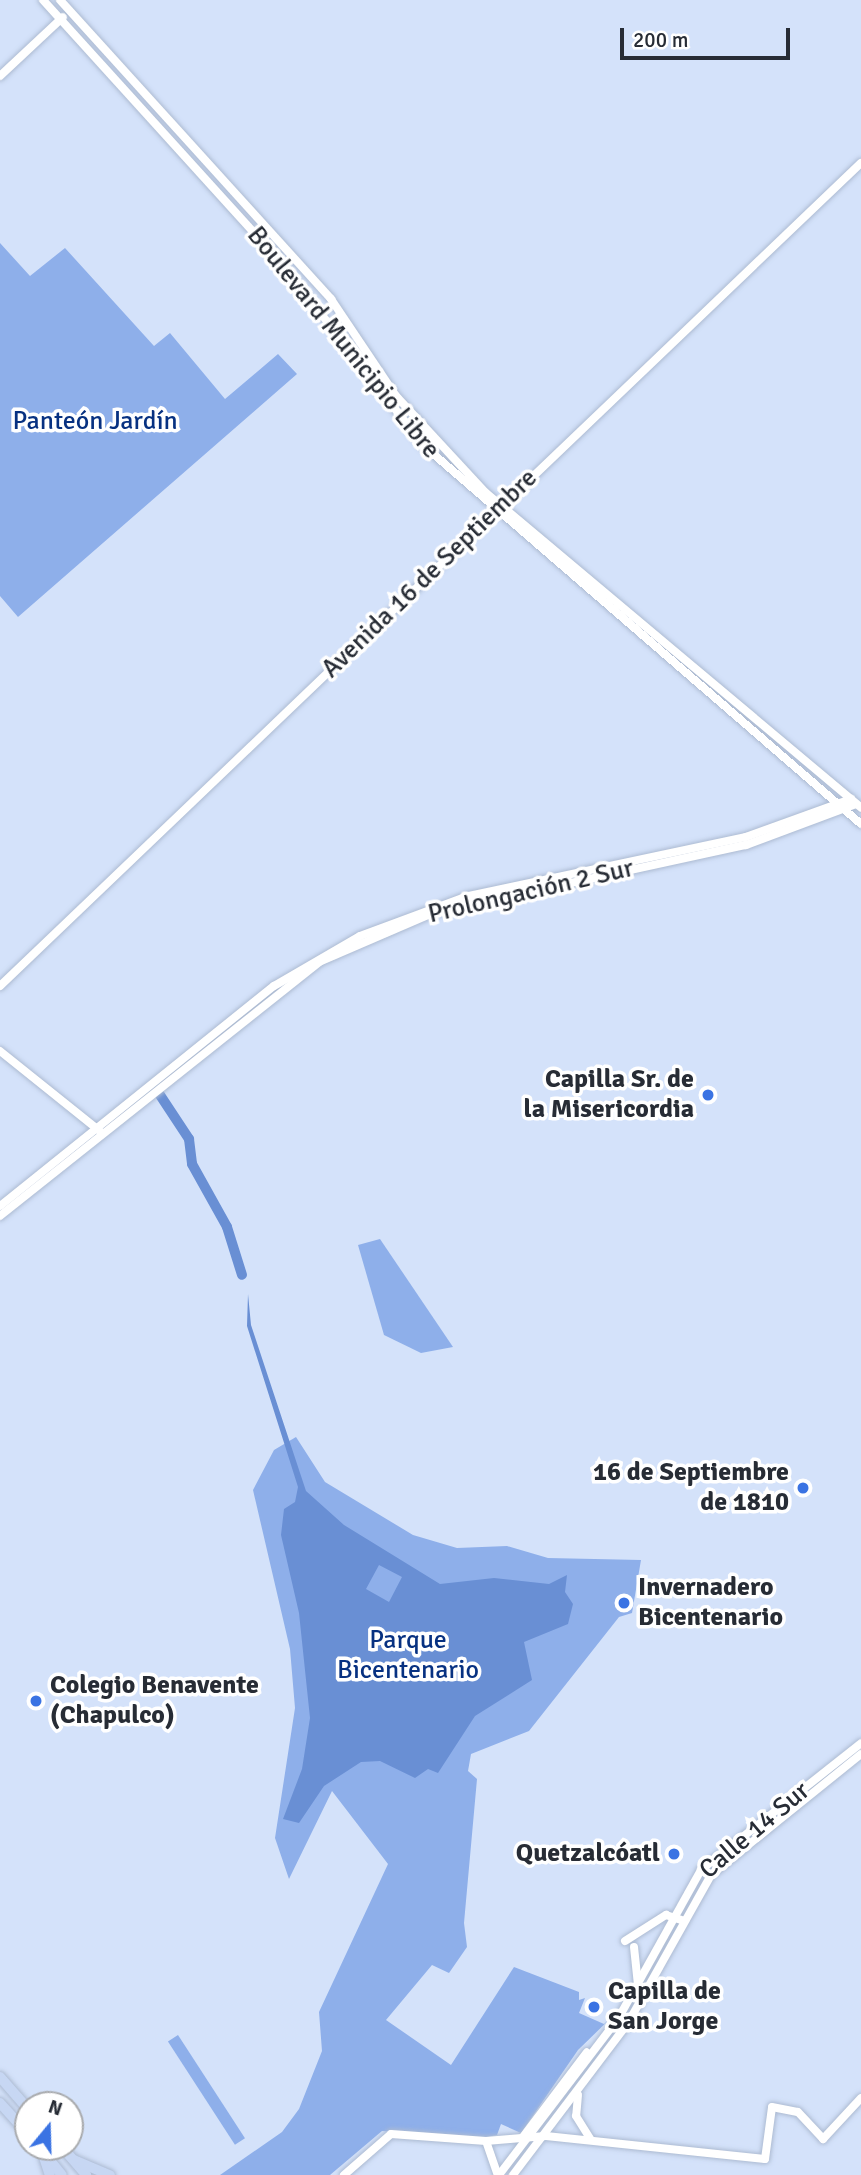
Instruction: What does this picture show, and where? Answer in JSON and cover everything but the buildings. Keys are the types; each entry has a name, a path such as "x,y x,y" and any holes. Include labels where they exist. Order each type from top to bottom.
{"highway":[{"path":"0,2077 14,2093"},
{"path":"0,2103 14,2118"},
{"path":"50,2161 62,2175"},
{"path":"76,2161 110,2175"}],"main road":[{"name":"Boulevard Municipio Libre","path":"43,0 280,261 423,445 861,824"},
{"name":"Boulevard Municipio Libre","path":"60,0 331,299 396,396 496,509 856,804"},
{"path":"0,76 70,10"},
{"name":"Avenida 16 de Septiembre","path":"0,986 861,163"},
{"name":"Prolongación 2 Sur","path":"0,1206 308,970 413,920 746,845 840,806 856,804"},
{"path":"0,1051 99,1130"},
{"name":"Prolongación 2 Sur","path":"0,1216 99,1130"},
{"name":"Calle 14 Sur","path":"499,2174 605,2037 638,1986 674,1915 701,1870 861,1743"},
{"name":"Calle 14 Sur","path":"513,2175 546,2136 628,2023 684,1921 719,1865 861,1754"},
{"path":"625,1941 674,1915 684,1921"},
{"path":"634,1947 638,1986"},
{"path":"579,2091 576,2116 591,2140"},
{"path":"344,2175 387,2135 486,2141 546,2136 765,2159 772,2106 798,2112 824,2139 861,2098"},
{"path":"486,2141 499,2174"}],"green space":[{"name":"Panteón Jardín","path":"0,243 30,276 65,248 154,346 170,333 225,399 278,354 297,374 18,617 0,596"},
{"path":"380,1239 453,1347 421,1353 384,1335 358,1245"},
{"name":"Parque Bicentenario","path":"296,1437 325,1482 413,1535 457,1548 507,1546 548,1558 641,1560 632,1613 619,1617 529,1731 471,1754 468,1771 477,1779 464,1923 467,1947 449,1973 432,1965 386,2020 451,2065 514,1967 579,1992 579,2000 585,1998 579,2013 604,2024 614,2015 578,2050 521,2133 501,2124 497,2135 482,2138 382,2131 330,2175 220,2175 282,2132 299,2109 322,2051 319,2012 388,1864 332,1791 289,1879 275,1838 295,1708 290,1649 253,1490 274,1450"},
{"path":"178,2035 245,2138 235,2145 168,2042"}],"shaded area":[{"path":"248,1294 251,1325 306,1491 344,1525 440,1584 494,1578 549,1584 567,1575 565,1592 573,1604 568,1624 524,1642 532,1680 475,1716 438,1773 428,1769 415,1778 380,1761 361,1762 324,1786 299,1823 283,1819 302,1769 310,1718 299,1613 281,1535 284,1509 295,1502 298,1487 247,1326","holes":["379,1565 402,1577 389,1602 366,1589"]}],"waterway":[{"path":"160,1095 189,1139 192,1164 227,1227 242,1275"},
{"path":"161,1096 190,1141 192,1162 229,1230 243,1276"}],"place":[{"name":"Capilla Sr. de la Misericordia","path":"708,1095"},
{"name":"16 de Septiembre de 1810","path":"803,1488"},
{"name":"Invernadero Bicentenario","path":"624,1603"},
{"name":"Colegio Benavente (Chapulco)","path":"36,1701"},
{"name":"Quetzalcóatl","path":"674,1854"},
{"name":"Capilla de San Jorge","path":"594,2007"}]}
